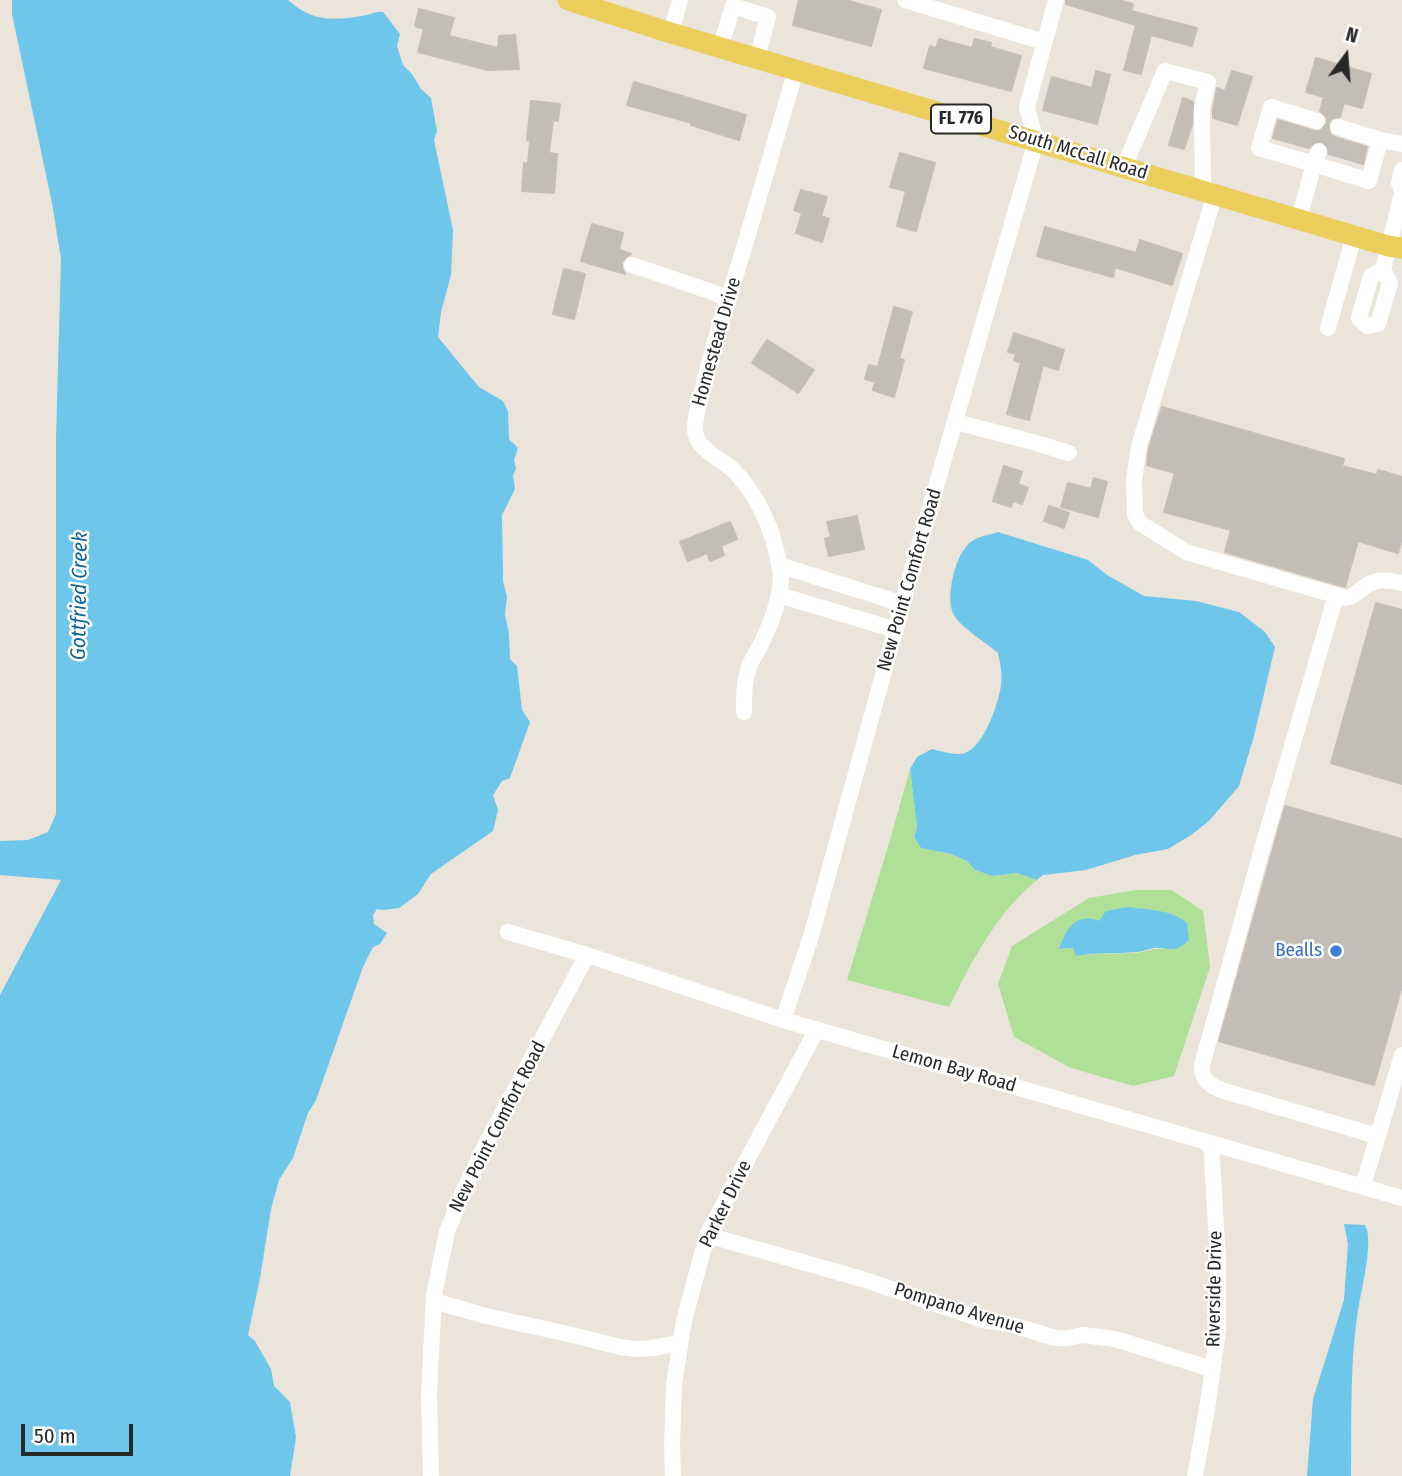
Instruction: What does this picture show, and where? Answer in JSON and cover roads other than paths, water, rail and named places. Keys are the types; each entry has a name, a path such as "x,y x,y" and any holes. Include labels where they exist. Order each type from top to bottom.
{"main road":[{"name":"South McCall Road","path":"568,0 720,48 1397,249"}],"street":[{"path":"671,33 680,0"},
{"path":"905,0 1044,42"},
{"path":"1036,141 1027,107 1056,0"},
{"path":"720,48 733,6 768,17 757,58"},
{"name":"Homestead Drive","path":"744,712 744,689 748,673 769,626 779,595 779,565 760,505 737,475 703,447 695,433 696,415 796,70"},
{"path":"1124,167 1164,71 1208,82 1202,108 1209,192 1139,446 1134,480 1135,514 1140,523 1186,552 1336,596 1348,598 1372,582 1386,579 1402,583"},
{"path":"1303,121 1271,107 1259,148 1293,151 1350,167 1369,181 1380,140"},
{"path":"1347,134 1402,144"},
{"name":"New Point Comfort Road","path":"783,1020 810,940 902,604 1036,141"},
{"path":"1299,219 1325,160"},
{"path":"1366,332 1378,324 1387,297 1390,283 1383,270 1397,249 1402,192 1399,183 1402,170"},
{"path":"1328,328 1354,236"},
{"path":"632,265 729,299"},
{"path":"956,422 1069,453"},
{"path":"779,565 902,604"},
{"path":"779,595 896,630"},
{"path":"1336,596 1256,869 1202,1071 1208,1083 1221,1090 1377,1136"},
{"name":"Lemon Bay Road","path":"508,932 587,955 783,1020 1402,1198"},
{"name":"New Point Comfort Road","path":"431,1476 429,1394 434,1300 447,1232 488,1140 587,955"},
{"name":"Parker Drive","path":"673,1476 674,1384 689,1297 707,1235 817,1030"},
{"path":"1363,1186 1402,1055"},
{"name":"Riverside Drive","path":"1195,1476 1218,1330 1218,1259 1211,1143"},
{"name":"Pompano Avenue","path":"707,1235 862,1279 985,1321 1016,1326 1055,1338 1082,1335 1115,1339 1212,1369"},
{"path":"434,1300 621,1347 652,1348 680,1343"}],"water":[{"name":"Gottfried Creek","path":"12,0 288,0 305,12 322,18 351,18 383,12 400,34 397,46 403,65 431,98 437,131 434,140 453,230 451,275 441,312 438,337 479,387 503,401 508,411 509,439 518,448 514,460 515,489 502,515 503,581 507,597 505,614 510,659 517,666 522,710 530,722 510,778 502,781 493,795 498,810 493,831 431,874 418,894 399,908 377,909 373,915 374,924 387,933 380,944 373,947 363,967 316,1100 308,1113 293,1158 279,1180 271,1209 248,1335 255,1341 271,1369 274,1386 290,1402 296,1437 290,1476 0,1476 0,995 61,880 0,875 0,841 28,840 48,832 56,814 56,439 61,259 52,203 12,14"},
{"path":"998,532 1088,560 1107,575 1144,596 1196,601 1239,612 1265,632 1275,647 1239,786 1209,821 1168,849 1135,855 1086,870 1043,875 1037,880 1017,873 992,876 975,870 967,861 951,854 921,848 914,837 917,827 910,769 917,757 932,749 957,754 972,749 984,734 997,704 1002,678 998,653 956,618 950,596 957,564 966,546 978,538"},
{"path":"1128,907 1159,911 1180,918 1187,923 1189,940 1175,949 1156,948 1129,953 1076,956 1073,948 1059,949 1073,924 1084,919 1099,921 1106,911"},
{"path":"1344,1224 1365,1225 1368,1239 1353,1362 1351,1476 1307,1476 1313,1399 1344,1300 1348,1244"}],"tunnel":[{"path":"1287,142 1292,124"},
{"path":"1319,151 1326,124"},
{"path":"1301,146 1306,128"},
{"path":"1335,156 1340,137"},
{"path":"1351,160 1356,142"}],"place":[{"name":"Bealls","path":"1336,951"}]}
